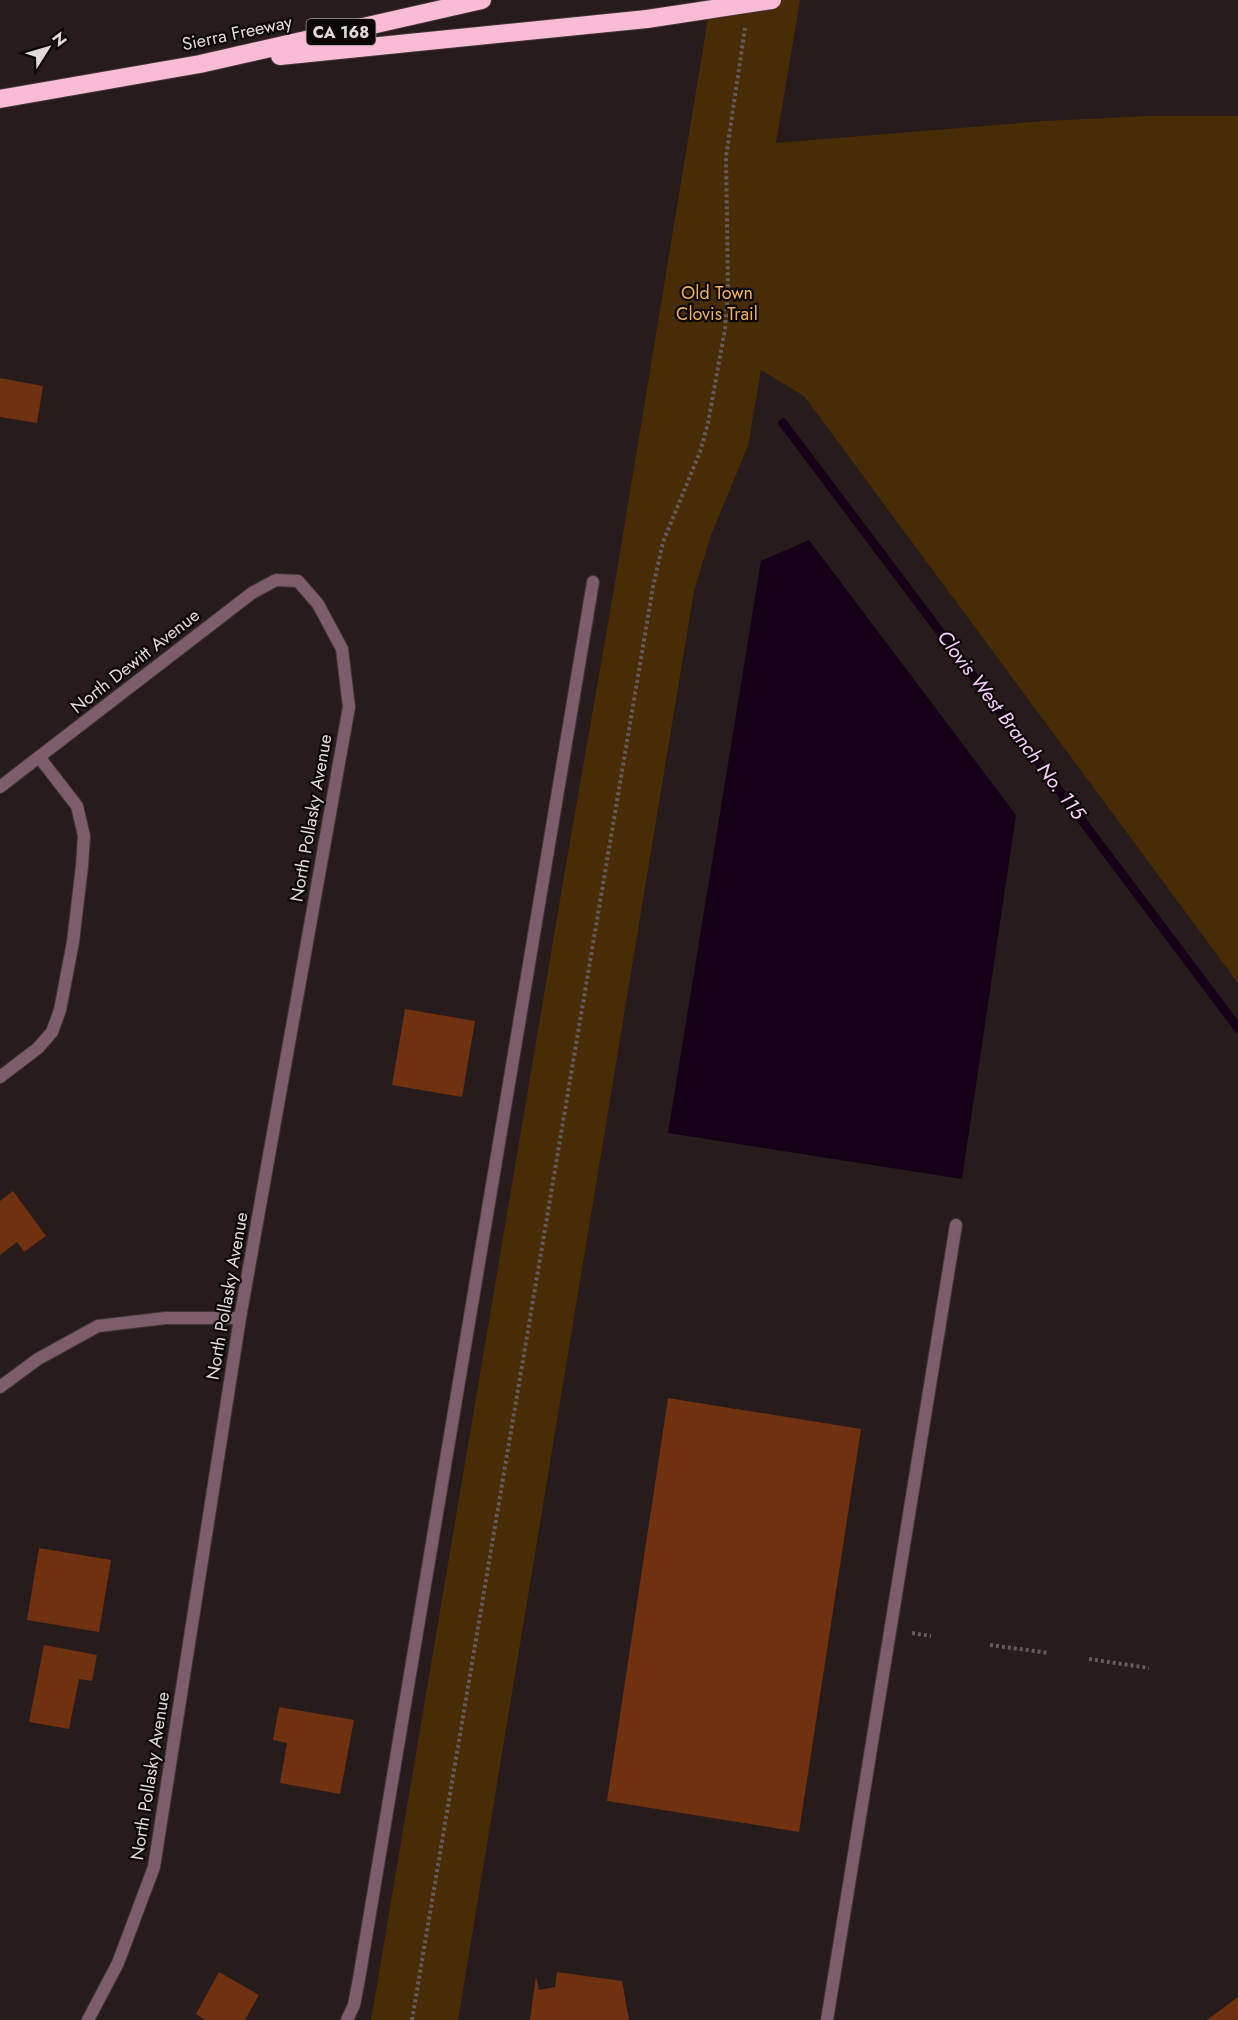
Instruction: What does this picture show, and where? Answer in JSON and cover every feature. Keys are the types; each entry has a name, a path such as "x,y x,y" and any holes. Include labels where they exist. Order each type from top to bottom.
{"highway":[{"name":"Sierra Freeway","path":"0,99 200,64 482,0"},
{"path":"200,64 647,19 772,0"}],"street":[{"name":"North Dewitt Avenue","path":"0,787 252,593 276,580 298,581"},
{"name":"North Pollasky Avenue","path":"88,2020 118,1963 154,1867 240,1318 349,707 342,649 318,604 298,581"},
{"path":"347,2020 354,2005 359,1979 593,582"},
{"path":"0,1077 38,1048 52,1032 60,1010 73,942 84,836 77,806 39,757"},
{"path":"827,2020 956,1225"},
{"path":"0,1387 38,1359 98,1326 166,1318 240,1318"}],"path":[{"path":"412,2020 653,587 663,542 700,452 708,423 726,329 728,291 726,157 746,20"},
{"path":"912,1633 931,1636"},
{"path":"990,1644 1048,1653"},
{"path":"1089,1659 1149,1668"}],"green space":[{"name":"Old Town Clovis Trail","path":"711,0 800,0 776,143 1045,121 1148,116 1238,116 1238,983 804,396 761,370 748,446 711,535 694,591 458,2020 371,2020 614,589"}],"shaded area":[{"path":"809,540 1016,815 962,1179 668,1133 761,561"}],"building":[{"path":"0,378 43,386 37,423 0,417"},
{"path":"405,1009 475,1021 462,1097 392,1085"},
{"path":"13,1191 46,1236 24,1252 17,1242 0,1255 0,1201"},
{"path":"668,1398 861,1429 799,1832 607,1801"},
{"path":"39,1548 111,1560 99,1632 27,1620"},
{"path":"44,1645 97,1655 92,1681 79,1679 69,1729 29,1722"},
{"path":"279,1707 354,1720 340,1794 280,1783 287,1743 273,1740"},
{"path":"219,1972 259,1995 245,2020 205,2020 196,2014"},
{"path":"557,1972 622,1981 629,2020 530,2020 536,1976 539,1990 555,1987"},
{"path":"1238,1997 1238,2020 1207,2020"}],"waterway":[{"name":"Clovis West Branch No. 115","path":"783,423 1238,1028"}]}
